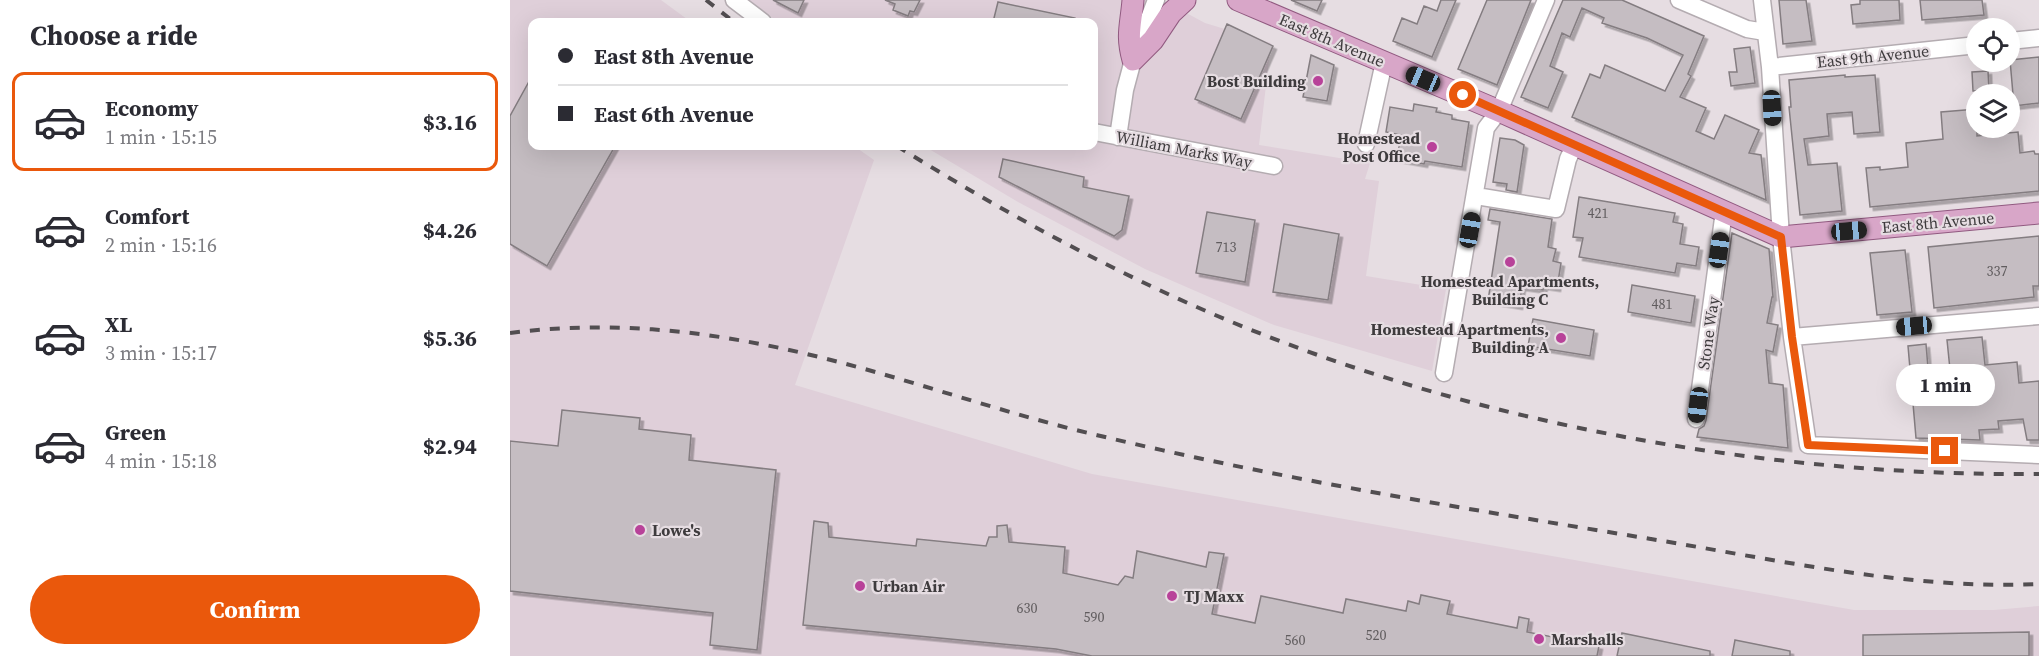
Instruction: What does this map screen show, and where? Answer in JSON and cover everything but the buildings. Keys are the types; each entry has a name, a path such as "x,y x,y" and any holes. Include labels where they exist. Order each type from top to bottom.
{"main road":[{"path":"1133,0 1128,33 1128,43 1133,60 1153,40 1171,13 1185,0"},
{"name":"East 8th Avenue","path":"1238,0 1575,144 1781,237 2039,213"}],"street":[{"path":"734,0 757,18"},
{"path":"1118,137 1125,90 1133,60 1156,0"},
{"path":"1444,373 1486,128 1499,111 1546,0"},
{"path":"1679,0 1747,29 1765,32"},
{"path":"1762,0 1770,67 1781,237 1792,337 1808,445 2039,455"},
{"path":"2020,40 2039,38"},
{"name":"East 9th Avenue","path":"1770,67 1966,46"},
{"path":"1366,144 1384,62"},
{"name":"William Marks Way","path":"1098,133 1274,166"},
{"path":"1476,196 1556,209 1568,159 1575,144"},
{"name":"Stone Way","path":"1696,418 1724,211"},
{"path":"1792,337 2039,316"}],"shaded area":[{"path":"510,0 661,0 686,18 528,18 528,150 860,150 874,160 795,385 1092,474 1854,610 1994,610 2039,606 2039,656 510,656"},
{"path":"749,0 1162,0 1205,23 1271,43 1259,145 1370,163 1365,179 1379,181 1366,276 1446,289 1432,371 1274,325 1145,269 1018,202 931,150 1098,150 1098,18 773,18"}],"railway":[{"path":"706,0 729,18"},
{"path":"904,150 1040,230 1152,287 1289,344 1392,380 1497,409 1606,433 1715,452 1824,465 1932,472 2039,474"},
{"path":"510,333 598,327 715,336 826,359 1068,428 1213,461 1358,490 1844,572 1990,585 2039,584"}],"place":[{"name":"Bost Building","path":"1318,81"},
{"name":"Homestead Post Office","path":"1432,147"},
{"name":"Homestead Apartments, Building C","path":"1510,262"},
{"name":"Homestead Apartments, Building A","path":"1561,338"},
{"name":"Lowe's","path":"640,530"},
{"name":"Urban Air","path":"860,586"},
{"name":"TJ Maxx","path":"1172,596"},
{"name":"Marshalls","path":"1539,639"}],"route":[{"path":"1463,95 1781,237 1792,337 1808,445 1945,451"}]}
